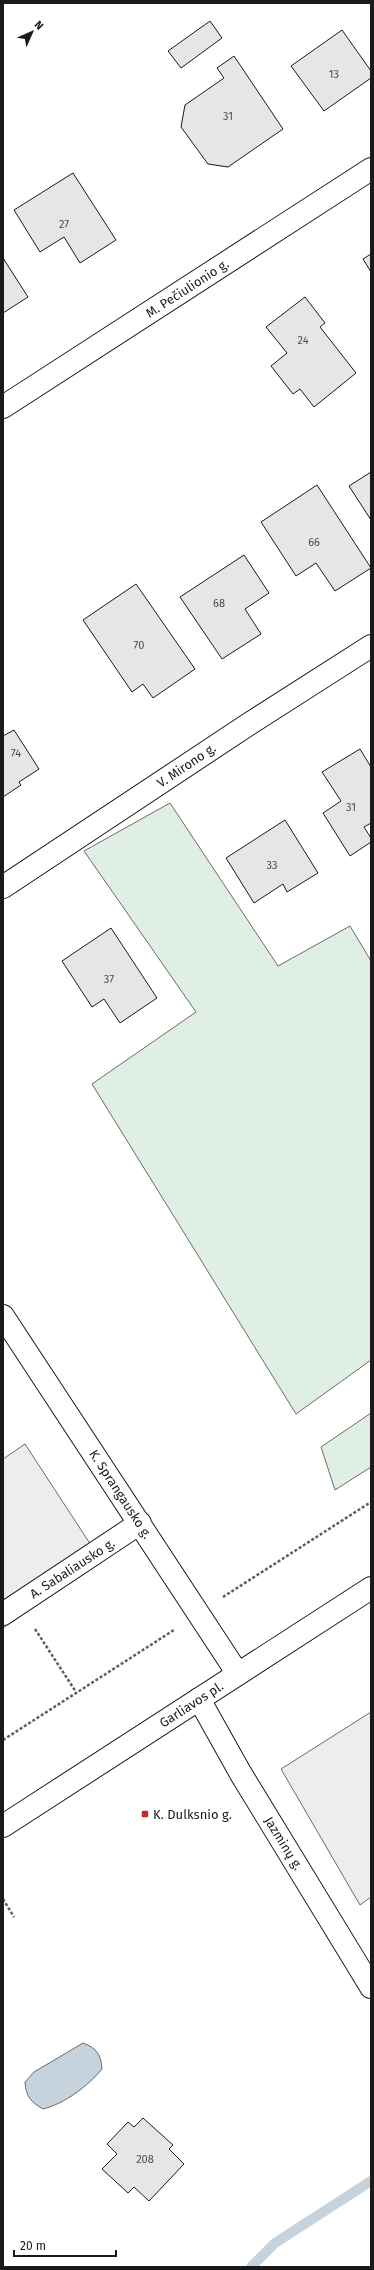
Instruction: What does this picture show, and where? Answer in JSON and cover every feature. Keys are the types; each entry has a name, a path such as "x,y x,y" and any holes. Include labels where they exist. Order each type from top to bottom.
{"street":[{"name":"M. Pečiulionio g.","path":"3,407 371,169"},
{"name":"V. Mirono g.","path":"3,887 249,724 371,646"},
{"name":"K. Sprangausko g.","path":"3,1316 238,1674"},
{"name":"A. Sabaliausko g.","path":"11,1608 140,1523"},
{"name":"Garliavos pl.","path":"7,1824 371,1588"},
{"name":"Jazminų g.","path":"199,1699 241,1774 371,1987"}],"path":[{"path":"11,1608 76,1692"},
{"path":"3,1899 14,1917"}],"green space":[{"path":"170,803 278,966 350,926 371,961 371,1360 296,1414 92,1084 196,1012 84,851"},
{"path":"371,1413 371,1467 335,1490 321,1447"}],"shaded area":[{"path":"25,1444 102,1562 3,1628 3,1459"},
{"path":"371,1712 371,1897 360,1905 281,1769"},
{"path":"83,2043 95,2050 101,2060 102,2069 83,2088 67,2099 51,2107 43,2109 35,2104 28,2095 25,2082 34,2072"}],"building":[{"path":"210,21 222,38 181,68 168,51"},
{"path":"342,30 371,71 371,78 324,111 291,66"},
{"path":"234,56 283,129 228,167 208,164 181,127 185,105 224,78 217,68"},
{"path":"73,173 116,240 80,263 64,237 40,252 14,210"},
{"path":"371,254 371,272 363,259"},
{"path":"3,258 28,297 3,313"},
{"path":"305,297 325,323 320,327 356,373 314,407 300,389 293,394 271,366 287,353 266,327"},
{"path":"371,472 371,520 349,486"},
{"path":"317,485 371,568 335,591 316,563 296,576 261,522"},
{"path":"244,555 269,593 245,609 261,634 222,659 180,597"},
{"path":"136,584 195,669 153,698 143,684 132,692 83,620"},
{"path":"14,730 39,769 19,782 21,785 3,797 3,736"},
{"path":"360,749 371,767 371,823 364,827 371,838 371,842 350,856 323,813 341,801 322,772"},
{"path":"285,820 318,873 287,892 283,884 254,903 226,858"},
{"path":"111,928 157,998 120,1023 104,999 92,1007 62,961"},
{"path":"143,2118 173,2145 169,2149 184,2164 149,2201 134,2187 128,2193 102,2169 117,2154 107,2144 128,2122 134,2127"}],"waterway":[{"path":"251,2267 275,2243 371,2181"}],"place":[{"name":"K. Dulksnio g.","path":"145,1814"}]}
